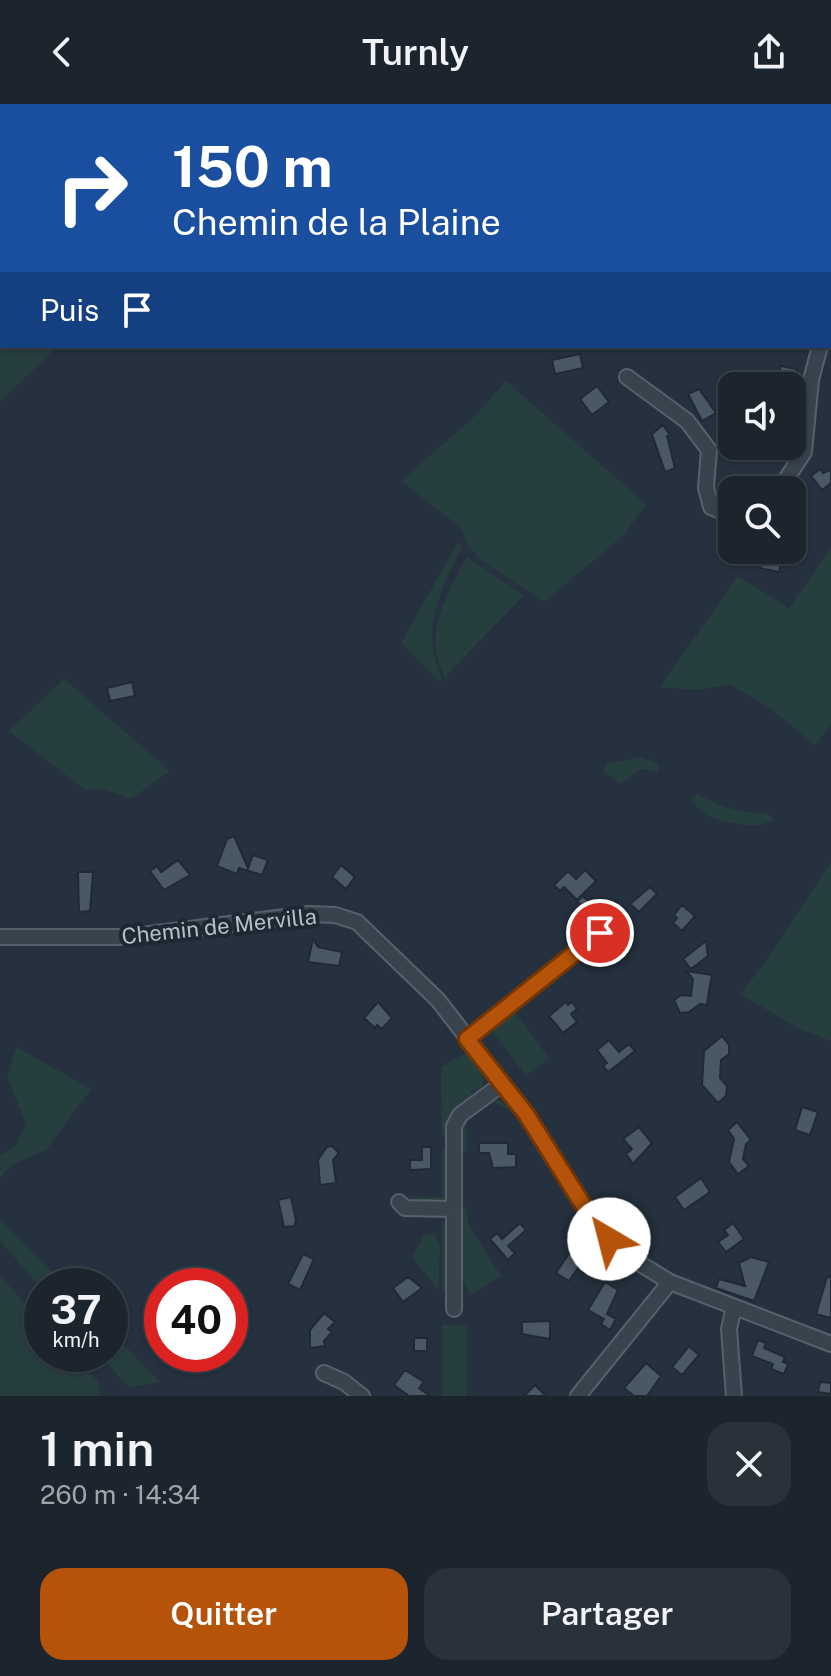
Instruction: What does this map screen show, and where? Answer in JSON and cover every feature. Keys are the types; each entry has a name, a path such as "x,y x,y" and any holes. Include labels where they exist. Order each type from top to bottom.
{"street":[{"path":"788,476 804,452 811,380 819,348"},
{"path":"627,377 687,421 709,450 706,488 711,507 718,510"},
{"name":"Chemin de Mervilla","path":"0,937 126,937 280,916 335,915 357,922 438,1000 502,1084 597,1227 636,1264 670,1282 831,1344"},
{"path":"467,1039 600,933"},
{"path":"454,1309 454,1126 460,1115 502,1084"},
{"path":"399,1202 405,1208 454,1209"},
{"path":"578,1396 670,1282"},
{"path":"734,1307 729,1329 734,1396"},
{"path":"324,1373 344,1382 362,1396"}],"green space":[{"path":"0,348 56,348 0,402"},
{"path":"506,381 646,504 624,535 544,602 481,560 468,546 461,528 401,481 476,415"},
{"path":"458,542 462,547 441,593 432,629 432,647 441,683 401,643"},
{"path":"831,548 831,725 815,745 770,708 731,685 698,690 660,687 738,576 789,608"},
{"path":"467,557 524,595 445,677 438,662 436,631 445,600"},
{"path":"64,679 170,771 131,799 102,789 84,789 9,731"},
{"path":"641,757 660,764 657,772 641,769 621,784 602,770 608,763"},
{"path":"698,794 732,809 768,813 773,819 759,825 720,820 703,813 691,800"},
{"path":"831,862 831,1041 798,1028 740,994 767,960"},
{"path":"515,1013 549,1058 526,1076 492,1031"},
{"path":"16,1047 91,1089 47,1149 12,1165 0,1177 0,1156 16,1146 26,1123 7,1077"},
{"path":"470,1051 483,1070 482,1090 471,1091 473,1095 451,1115 448,1135 442,1135 441,1067"},
{"path":"490,1100 499,1100 514,1112 490,1101 467,1118 467,1152 458,1151 459,1131 464,1119"},
{"path":"442,1148 448,1148 448,1199 442,1205 424,1205 409,1197 442,1197"},
{"path":"467,1207 468,1224 501,1276 470,1295 459,1273 458,1208"},
{"path":"0,1219 48,1268 24,1268 0,1241"},
{"path":"442,1221 448,1221 448,1286 442,1294"},
{"path":"435,1234 440,1248 438,1290 412,1257 424,1235"},
{"path":"0,1276 24,1302 24,1372 89,1372 99,1383 100,1396 0,1396"},
{"path":"442,1325 467,1325 467,1396 442,1396"},
{"path":"128,1349 144,1366 144,1372 150,1372 160,1382 128,1387 115,1372 128,1372"}],"building":[{"path":"580,354 583,368 555,374 552,360"},
{"path":"780,366 797,369 796,372 780,372"},
{"path":"597,386 609,402 592,415 580,399"},
{"path":"699,389 716,413 702,421 688,394"},
{"path":"663,425 670,435 667,436 675,468 665,472 652,434"},
{"path":"820,469 823,473 831,470 831,483 822,490 811,476"},
{"path":"761,564 781,564 779,572 760,568"},
{"path":"132,682 135,696 110,701 107,688"},
{"path":"234,836 248,868 253,855 268,860 262,875 239,868 237,874 217,866 227,839"},
{"path":"178,860 190,875 164,890 150,871 157,866 161,872"},
{"path":"341,865 355,877 346,889 332,877"},
{"path":"585,870 596,881 577,900 564,887 560,891 554,885 568,871 576,879"},
{"path":"78,872 93,872 90,911 79,912"},
{"path":"650,887 657,894 639,912 630,904"},
{"path":"583,896 596,909 606,899 612,905 595,919 577,901"},
{"path":"682,905 695,916 682,931 673,923 677,918 674,915"},
{"path":"313,939 318,947 342,952 339,966 308,962"},
{"path":"706,941 708,956 691,969 683,959"},
{"path":"686,971 712,975 707,1005 700,1004 689,1012 680,1013 674,1000 681,995 691,996 693,979"},
{"path":"378,1002 392,1018 382,1029 377,1025 375,1028 364,1018"},
{"path":"566,1002 568,1005 572,1002 577,1009 571,1014 577,1022 563,1033 549,1016"},
{"path":"722,1036 729,1045 729,1054 721,1060 720,1078 727,1086 726,1096 718,1103 702,1085 704,1051"},
{"path":"609,1040 619,1052 629,1044 635,1051 608,1072 603,1066 607,1063 597,1050"},
{"path":"802,1107 818,1112 810,1135 795,1130"},
{"path":"737,1122 751,1140 746,1144 743,1159 749,1166 738,1174 729,1162 734,1139 728,1130"},
{"path":"639,1127 652,1143 633,1164 626,1154 632,1149 623,1139"},
{"path":"479,1143 508,1143 508,1154 516,1154 516,1167 493,1168 489,1153 479,1153"},
{"path":"332,1146 339,1153 333,1160 336,1183 320,1185 318,1160 327,1147"},
{"path":"422,1147 431,1147 431,1169 410,1170 410,1160 422,1160"},
{"path":"701,1178 710,1192 684,1210 675,1197"},
{"path":"291,1197 296,1221 294,1226 284,1227 278,1200"},
{"path":"520,1223 526,1230 508,1246 515,1253 508,1260 490,1239 497,1233 502,1239"},
{"path":"733,1223 744,1239 726,1252 718,1242 728,1235 724,1230"},
{"path":"575,1244 589,1252 569,1281 556,1273"},
{"path":"303,1254 314,1259 300,1290 288,1284"},
{"path":"751,1257 769,1262 754,1301 716,1288 719,1279 745,1286 739,1263"},
{"path":"408,1277 422,1288 403,1302 393,1288"},
{"path":"827,1277 831,1277 831,1318 816,1314"},
{"path":"605,1282 618,1290 607,1314 616,1319 610,1330 601,1324 604,1319 588,1310"},
{"path":"324,1313 335,1322 328,1329 332,1332 324,1341 325,1346 310,1348 310,1330"},
{"path":"550,1321 550,1339 522,1334 522,1322"},
{"path":"414,1338 427,1338 427,1351 414,1351"},
{"path":"758,1340 766,1343 764,1348 785,1357 783,1362 788,1364 784,1374 771,1369 773,1364 752,1356"},
{"path":"689,1346 699,1355 682,1375 672,1367"},
{"path":"646,1363 661,1376 647,1396 634,1396 624,1388"},
{"path":"405,1370 424,1382 419,1388 430,1396 409,1396 394,1385"},
{"path":"820,1382 831,1383 831,1394 818,1392"},
{"path":"535,1385 546,1396 524,1396"}],"route":[{"path":"600,933 467,1039 526,1114 597,1227 609,1239"}]}
